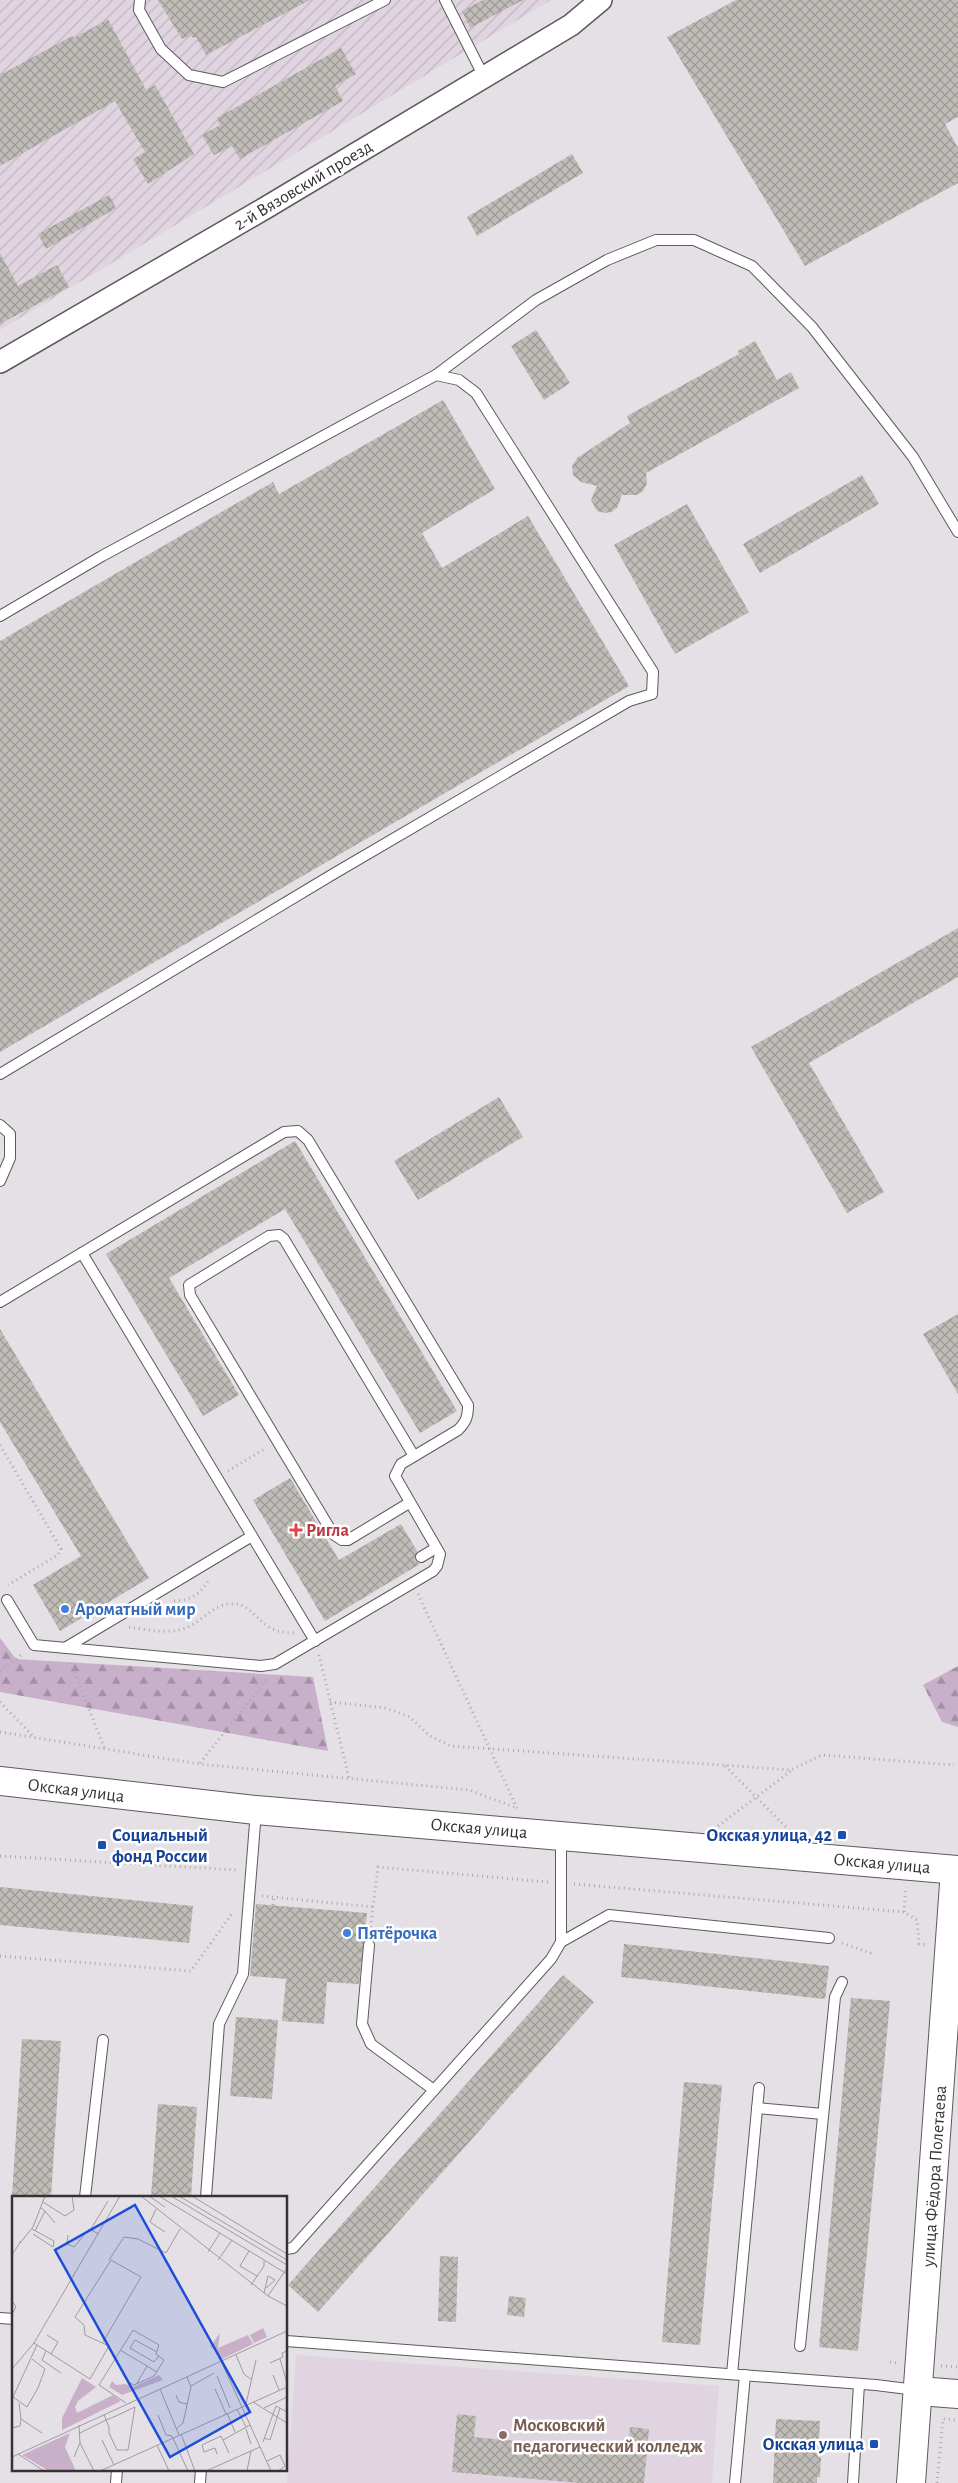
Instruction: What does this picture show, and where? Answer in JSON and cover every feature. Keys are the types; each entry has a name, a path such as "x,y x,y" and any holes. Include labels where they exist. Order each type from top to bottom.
{"main road":[{"name":"Окская улица","path":"0,1781 256,1810 957,1867"},
{"name":"улица Фёдора Полетаева","path":"911,2483 957,1867"},
{"path":"919,2391 958,2394"}],"street":[{"name":"2-й Вязовский проезд","path":"0,362 267,207 571,25 601,0"}],"lane":[{"path":"140,0 139,10 161,48 189,75 223,82 385,0"},
{"path":"444,0 484,77"},
{"path":"0,616 102,556 436,375 536,300 607,260 656,240 694,240 752,266 812,326 913,457 958,532"},
{"path":"0,1074 335,873 629,701 652,694 653,672 476,393 459,380 436,375"},
{"path":"0,1125 10,1134 10,1158 0,1180"},
{"path":"0,1302 284,1132 292,1130 304,1134 468,1405 465,1423 458,1430 401,1464 395,1476 440,1554 437,1566 413,1582 313,1638 281,1661 261,1666 34,1645 7,1600"},
{"path":"409,1503 348,1540 342,1540 333,1534 190,1296 189,1285 269,1236 279,1235 284,1239 414,1456"},
{"path":"82,1253 313,1638"},
{"path":"65,1648 252,1536"},
{"path":"421,1557 436,1548"},
{"path":"206,2196 219,2024 243,1974 256,1810"},
{"path":"561,1835 561,1942"},
{"path":"288,2249 293,2248 551,1959 561,1942 609,1915 829,1938"},
{"path":"369,1945 362,2024 371,2044 434,2090"},
{"path":"800,2346 835,1997 842,1982"},
{"path":"85,2196 103,2040"},
{"path":"732,2374 759,2088"},
{"path":"757,2108 823,2114"},
{"path":"288,2341 859,2384 919,2391"},
{"path":"735,2483 745,2375"},
{"path":"853,2483 859,2384"},
{"path":"116,2483 117,2470"},
{"path":"200,2483 201,2470"}],"path":[{"path":"0,1445 61,1549 58,1555 1,1590"},
{"path":"217,1478 270,1446"},
{"path":"413,1582 517,1808"},
{"path":"0,1732 199,1764 349,1778 313,1638 276,1631 263,1623 251,1609 239,1604 228,1604 218,1607 192,1625 173,1631 106,1624"},
{"path":"0,1671 34,1645"},
{"path":"65,1648 105,1750"},
{"path":"199,1764 281,1661"},
{"path":"0,1702 33,1736"},
{"path":"330,1702 386,1708 410,1717 430,1736 451,1746 791,1770"},
{"path":"717,1826 791,1770 822,1755 954,1765"},
{"path":"724,1766 794,1835"},
{"path":"0,1856 251,1871"},
{"path":"369,1945 378,1867 904,1912 917,1920 919,1944"},
{"path":"0,1956 192,1971 250,1892 274,1897 373,1907"},
{"path":"273,1905 274,1897"},
{"path":"829,1938 873,1954"},
{"path":"943,2366 958,2367"},
{"path":"937,2483 943,2419 958,2420"}],"shaded area":[{"path":"0,0 551,0 0,330"},
{"name":"Московский педагогический колледж","path":"296,2355 719,2386 712,2483 287,2483"}],"green space":[{"path":"0,1638 16,1659 313,1677 328,1751 0,1692"},
{"path":"958,1666 958,1727 942,1722 923,1685"}],"building":[{"path":"158,0 310,0 206,55 196,37 193,38 191,35 182,39"},
{"path":"483,0 523,0 470,28 462,11"},
{"path":"736,0 958,0 958,117 945,124 958,148 958,183 805,266 667,37"},
{"path":"108,19 146,90 155,85 194,154 148,184 133,159 145,152 115,101 0,166 0,75"},
{"path":"341,48 356,74 335,86 343,101 240,159 232,146 214,155 202,135 220,125 217,118"},
{"path":"572,154 583,173 477,236 467,217"},
{"path":"109,195 116,208 46,249 38,234"},
{"path":"0,253 18,286 57,265 69,287 0,324"},
{"path":"536,330 570,383 544,400 511,346"},
{"path":"755,341 777,380 791,372 799,388 646,473 647,483 643,491 637,495 622,495 617,508 611,512 597,511 591,500 597,486 581,482 573,475 572,466 577,458 630,423 627,416 739,354 738,351"},
{"path":"443,400 495,489 422,533 442,568 528,516 629,686 0,1052 0,641 273,482 279,494"},
{"path":"862,475 879,504 760,573 743,544"},
{"path":"687,504 749,612 675,654 614,545"},
{"path":"958,928 958,977 809,1063 884,1192 847,1213 751,1047"},
{"path":"499,1097 523,1137 418,1200 394,1161"},
{"path":"295,1141 457,1411 420,1433 285,1209 169,1278 239,1395 203,1416 106,1254"},
{"path":"958,1314 958,1394 923,1334"},
{"path":"0,1329 149,1578 60,1631 33,1585 81,1556 0,1422"},
{"path":"290,1478 339,1560 401,1524 417,1551 415,1560 420,1564 325,1621 253,1500"},
{"path":"0,1887 193,1906 189,1943 0,1925"},
{"path":"256,1904 367,1913 359,1984 327,1982 324,2024 282,2021 286,1979 250,1976"},
{"path":"624,1944 829,1966 825,1999 621,1977"},
{"path":"563,1975 594,2002 318,2312 288,2285"},
{"path":"851,1998 890,2001 858,2351 819,2347"},
{"path":"236,2017 278,2020 272,2099 230,2096"},
{"path":"22,2039 61,2041 51,2196 12,2196"},
{"path":"684,2082 722,2085 700,2345 662,2342"},
{"path":"158,2104 197,2107 191,2196 151,2196"},
{"path":"440,2256 458,2257 456,2322 438,2321"},
{"path":"509,2296 526,2298 524,2317 507,2315"},
{"path":"457,2414 476,2416 474,2437 628,2452 630,2427 649,2429 644,2483 579,2483 452,2472"},
{"path":"776,2419 820,2421 818,2457 821,2457 820,2477 817,2477 817,2483 773,2483"}],"place":[{"name":"Ригла","path":"296,1530"},
{"name":"Ароматный мир","path":"65,1609"},
{"name":"Окская улица, 42","path":"842,1835"},
{"name":"Социальный фонд России","path":"102,1845"},
{"name":"Пятёрочка","path":"347,1933"},
{"name":"Московский педагогический колледж","path":"503,2435"},
{"name":"Окская улица","path":"874,2444"}]}
